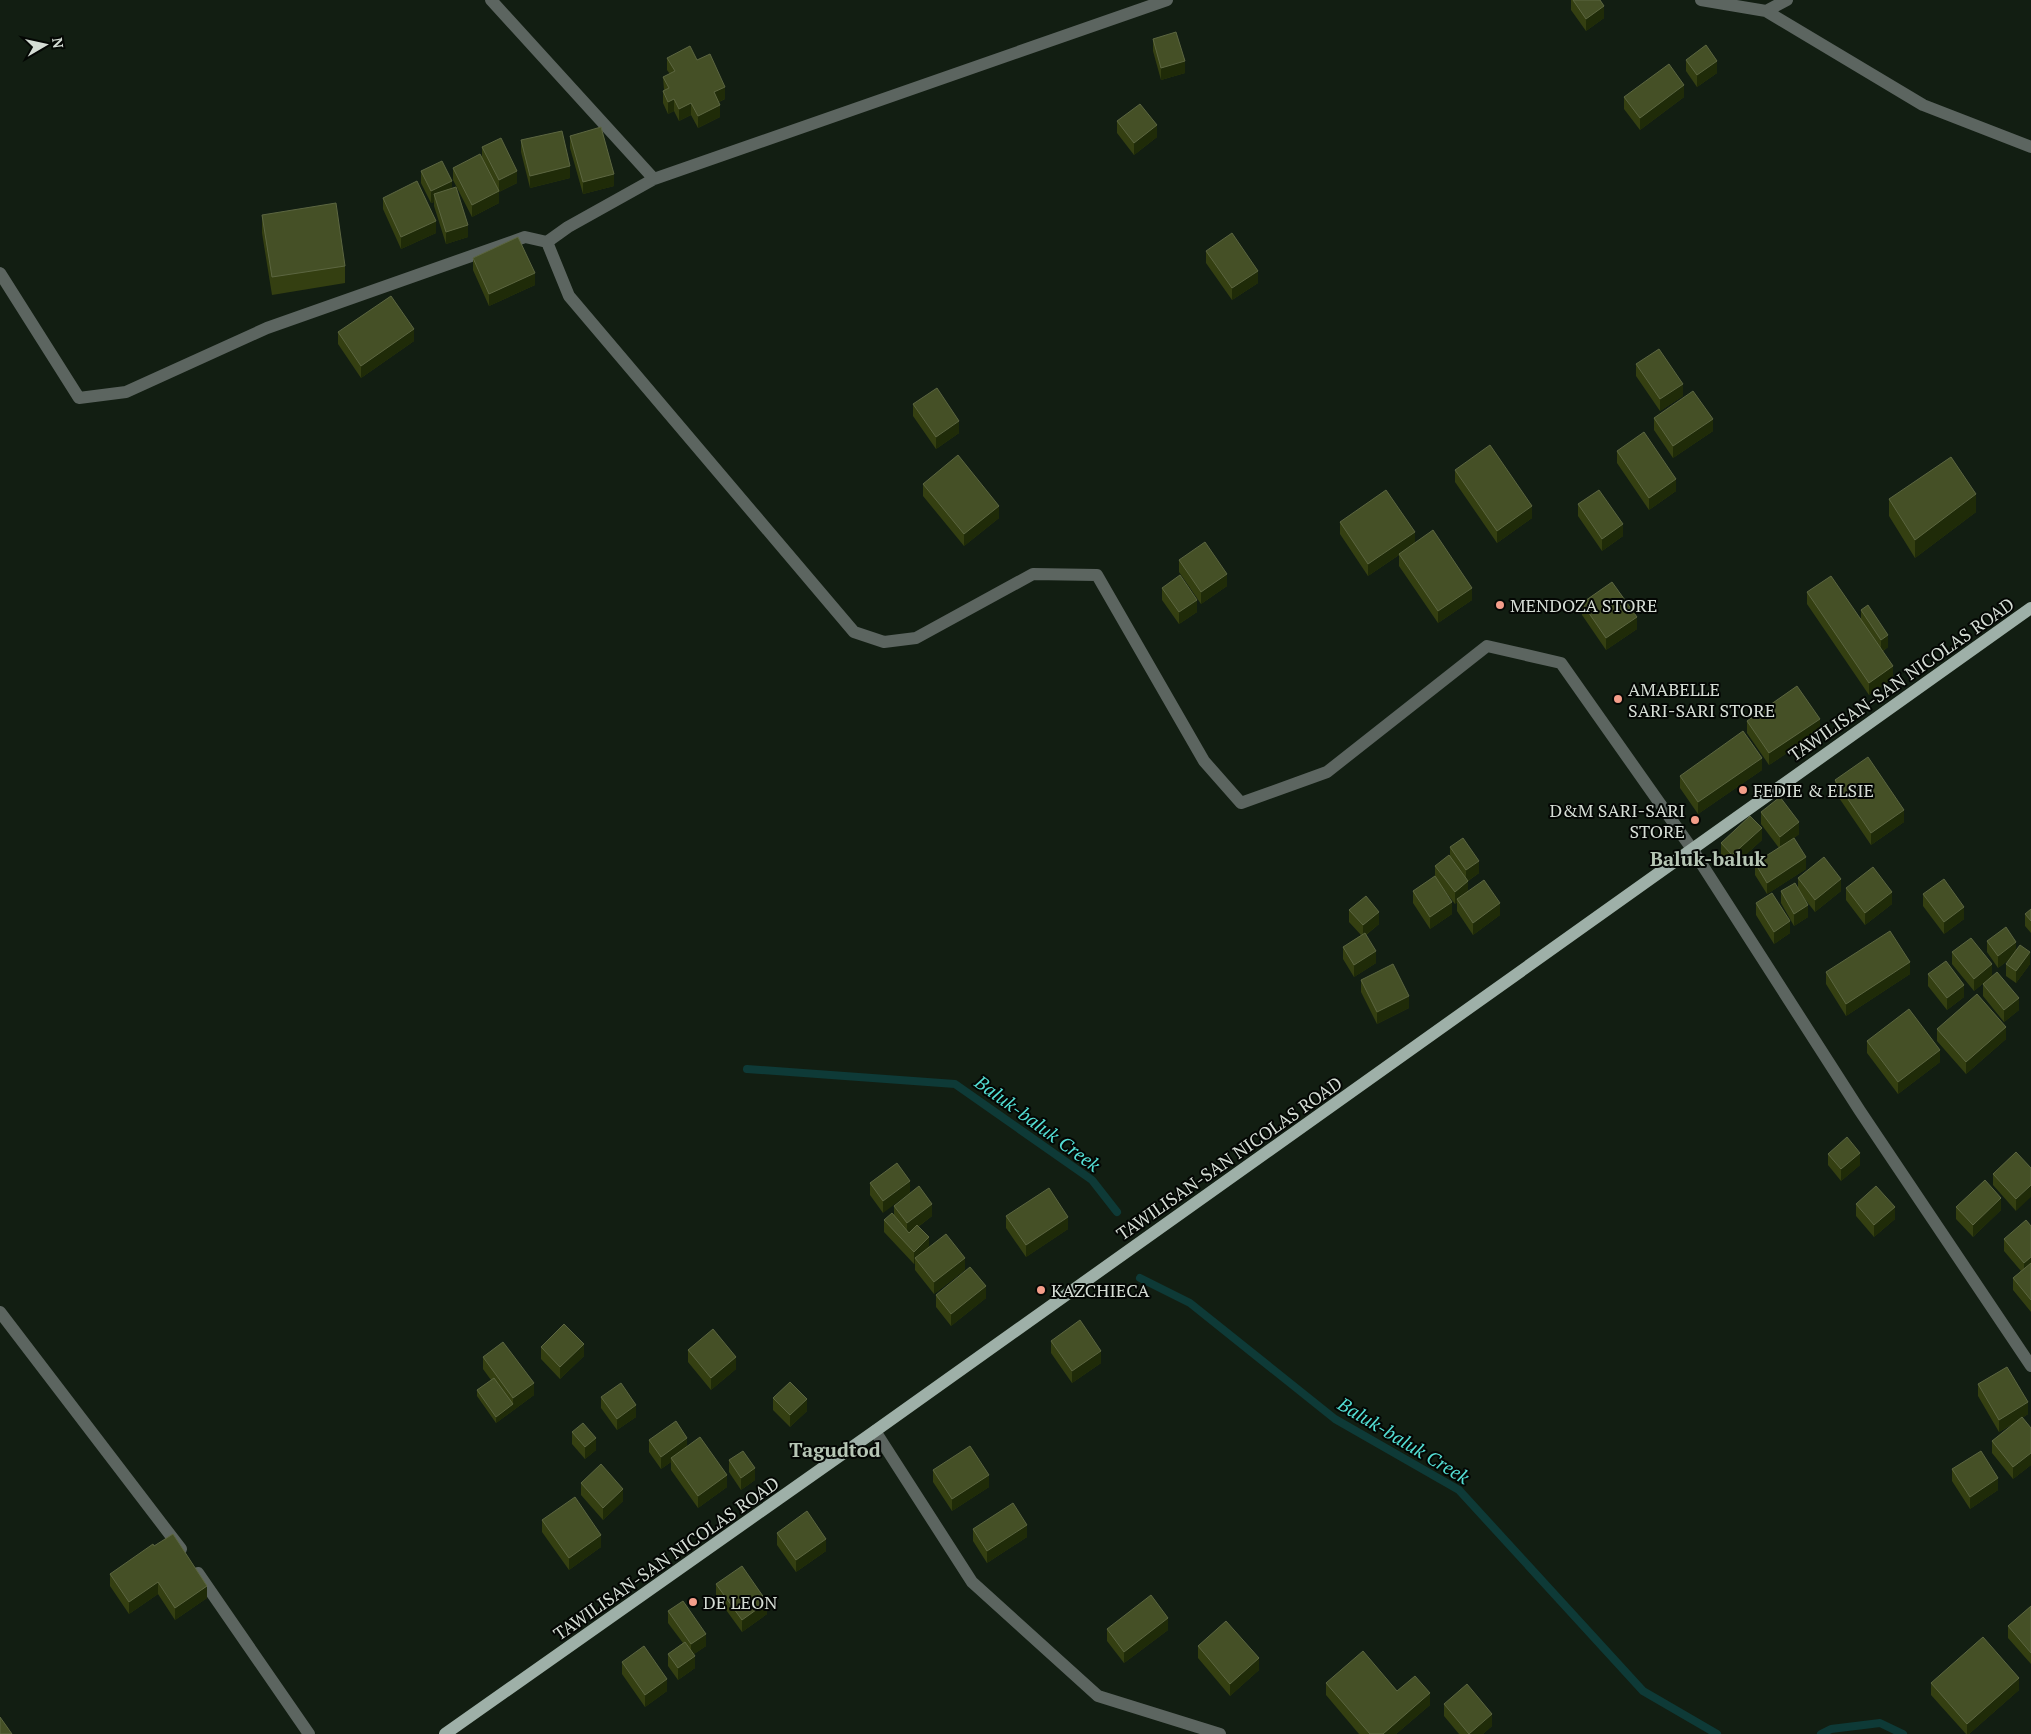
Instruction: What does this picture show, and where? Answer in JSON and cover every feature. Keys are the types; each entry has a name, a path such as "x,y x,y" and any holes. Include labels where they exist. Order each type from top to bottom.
{"main road":[{"name":"TAWILISAN-SAN NICOLAS ROAD","path":"445,1734 875,1431 2031,608"}],"street":[{"path":"492,0 654,179"},
{"path":"0,273 80,398 126,392 267,328 525,237 547,242 568,227 654,179 1167,0"},
{"path":"1701,0 1766,11 1923,105 2031,147"},
{"path":"1766,11 1787,0"},
{"path":"547,242 569,296 854,632 884,642 916,638 1033,574 1096,575 1204,761 1241,803 1327,772 1487,646 1561,663 1692,849 1860,1112 2031,1366"},
{"path":"0,1312 182,1551 309,1734"},
{"path":"875,1431 972,1582 1098,1696 1220,1734"}],"building":[{"path":"1573,0 1600,0 1604,6 1586,19"},
{"path":"1176,32 1185,61 1161,68 1153,39"},
{"path":"1706,45 1717,61 1697,75 1686,60"},
{"path":"690,46 697,60 710,54 725,87 714,92 720,105 698,116 691,103 679,109 674,99 668,102 663,91 669,88 663,77 675,71 667,58"},
{"path":"1669,64 1684,85 1640,118 1624,97"},
{"path":"1140,104 1157,125 1134,143 1117,121"},
{"path":"601,127 614,174 583,182 570,136"},
{"path":"562,131 570,166 530,176 521,140"},
{"path":"501,138 517,171 499,180 482,147"},
{"path":"480,154 499,191 472,205 453,168"},
{"path":"442,161 452,181 431,191 421,171"},
{"path":"417,181 436,221 401,237 383,198"},
{"path":"456,187 468,225 446,232 434,194"},
{"path":"336,203 345,266 272,277 262,215"},
{"path":"1232,233 1258,271 1232,288 1206,251"},
{"path":"518,237 535,273 489,294 473,258"},
{"path":"391,296 414,329 361,366 338,332"},
{"path":"1659,349 1683,384 1660,399 1636,364"},
{"path":"937,388 959,421 936,437 913,404"},
{"path":"1693,391 1713,419 1673,446 1654,418"},
{"path":"1644,432 1676,479 1649,498 1617,451"},
{"path":"1490,445 1532,506 1497,531 1455,470"},
{"path":"958,455 999,506 964,534 923,484"},
{"path":"1951,457 1976,494 1915,540 1889,499"},
{"path":"1386,490 1415,532 1368,564 1340,522"},
{"path":"1599,490 1623,524 1602,539 1578,504"},
{"path":"1433,530 1472,588 1438,611 1399,554"},
{"path":"1205,542 1227,574 1201,592 1179,560"},
{"path":"1180,575 1197,600 1179,612 1162,588"},
{"path":"1831,576 1893,666 1869,683 1807,592"},
{"path":"1612,582 1637,617 1606,638 1582,603"},
{"path":"1868,605 1888,635 1881,640 1861,610"},
{"path":"1797,686 1820,719 1769,753 1747,721"},
{"path":"1743,731 1762,758 1698,802 1680,776"},
{"path":"1868,757 1904,810 1871,833 1835,780"},
{"path":"1780,797 1799,822 1780,837 1761,812"},
{"path":"1750,816 1762,828 1732,855 1721,843"},
{"path":"1463,838 1479,861 1466,870 1450,847"},
{"path":"1794,838 1806,857 1767,883 1755,863"},
{"path":"1449,855 1468,881 1455,892 1435,866"},
{"path":"1824,857 1841,879 1815,900 1798,878"},
{"path":"1873,867 1892,892 1865,913 1846,888"},
{"path":"1435,876 1452,902 1430,917 1413,891"},
{"path":"1944,879 1964,907 1944,922 1923,894"},
{"path":"1484,880 1500,903 1473,923 1457,899"},
{"path":"1795,883 1808,905 1794,914 1781,891"},
{"path":"1772,893 1790,921 1774,932 1756,903"},
{"path":"1366,896 1379,912 1363,925 1349,910"},
{"path":"2031,909 2031,921 2025,914"},
{"path":"2006,927 2016,942 1998,956 1987,941"},
{"path":"1890,931 1910,962 1846,1004 1826,972"},
{"path":"1365,933 1376,951 1354,965 1343,947"},
{"path":"1971,938 1992,964 1974,979 1952,952"},
{"path":"2020,945 2030,952 2016,971 2006,964"},
{"path":"1946,961 1964,985 1947,998 1928,974"},
{"path":"1393,964 1409,996 1377,1012 1361,980"},
{"path":"1997,972 2019,998 2004,1010 1983,984"},
{"path":"1977,994 2006,1027 1966,1062 1937,1029"},
{"path":"1909,1009 1940,1050 1898,1082 1867,1041"},
{"path":"1847,1137 1860,1153 1841,1169 1828,1154"},
{"path":"2016,1152 2031,1168 2031,1185 2016,1199 1993,1174"},
{"path":"897,1163 910,1181 883,1201 870,1183"},
{"path":"1985,1180 2001,1198 1973,1225 1956,1207"},
{"path":"919,1186 932,1204 907,1223 894,1206"},
{"path":"1876,1186 1895,1207 1874,1225 1856,1204"},
{"path":"1049,1188 1068,1217 1026,1245 1006,1216"},
{"path":"892,1213 909,1233 917,1225 929,1237 914,1252 884,1220"},
{"path":"2026,1220 2031,1226 2031,1257 2024,1263 2004,1239"},
{"path":"946,1234 965,1258 934,1282 915,1258"},
{"path":"2031,1263 2031,1300 2013,1278"},
{"path":"970,1267 986,1286 951,1314 936,1295"},
{"path":"1080,1320 1101,1351 1072,1371 1051,1341"},
{"path":"564,1324 584,1344 560,1367 541,1347"},
{"path":"713,1329 736,1357 711,1378 688,1350"},
{"path":"503,1342 534,1383 513,1398 483,1357"},
{"path":"2007,1367 2028,1402 1999,1420 1978,1384"},
{"path":"494,1378 513,1404 496,1417 477,1390"},
{"path":"790,1382 807,1399 790,1415 773,1398"},
{"path":"621,1383 636,1405 617,1419 601,1397"},
{"path":"2022,1417 2031,1428 2031,1453 2013,1467 1992,1441"},
{"path":"676,1421 687,1438 661,1457 649,1440"},
{"path":"583,1423 596,1438 585,1447 572,1432"},
{"path":"700,1437 727,1475 698,1496 671,1458"},
{"path":"970,1446 989,1475 952,1499 933,1470"},
{"path":"743,1451 755,1468 741,1478 729,1460"},
{"path":"1981,1451 1998,1478 1970,1497 1952,1469"},
{"path":"601,1464 623,1489 603,1508 581,1483"},
{"path":"575,1497 601,1535 569,1558 542,1520"},
{"path":"1013,1503 1027,1525 987,1551 973,1529"},
{"path":"807,1511 826,1539 796,1560 777,1533"},
{"path":"173,1534 207,1586 175,1608 158,1582 129,1602 110,1574 153,1544 154,1546"},
{"path":"742,1566 767,1602 742,1620 716,1584"},
{"path":"1151,1595 1168,1618 1124,1652 1107,1629"},
{"path":"683,1601 706,1634 691,1644 668,1611"},
{"path":"2031,1606 2031,1653 2008,1626"},
{"path":"1226,1621 1259,1658 1230,1684 1198,1646"},
{"path":"1983,1637 2019,1678 1967,1724 1931,1683"},
{"path":"685,1642 695,1656 678,1668 668,1654"},
{"path":"644,1646 667,1679 645,1695 622,1662"},
{"path":"1363,1651 1397,1691 1415,1676 1430,1693 1383,1734 1370,1734 1326,1683"},
{"path":"1467,1684 1492,1714 1469,1734 1444,1704"},
{"path":"0,1717 12,1734 0,1734"}],"waterway":[{"name":"Baluk-baluk Creek","path":"747,1069 955,1084 1092,1180 1117,1212"},
{"name":"Baluk-baluk Creek","path":"1140,1278 1190,1303 1335,1419 1459,1490 1643,1691 1717,1734"},
{"name":"Baluk-baluk Creek","path":"1821,1734 1831,1729 1880,1723 1903,1734"}],"place":[{"name":"MENDOZA STORE","path":"1500,605"},
{"name":"AMABELLE SARI-SARI STORE","path":"1618,699"},
{"name":"FEDIE & ELSIE","path":"1743,790"},
{"name":"D&M SARI-SARI STORE","path":"1695,820"},
{"name":"KAZCHIECA","path":"1041,1290"},
{"name":"DE LEON","path":"693,1602"}],"district":[{"name":"Baluk-baluk","path":"1708,858"},
{"name":"Tagudtod","path":"835,1449"}]}
